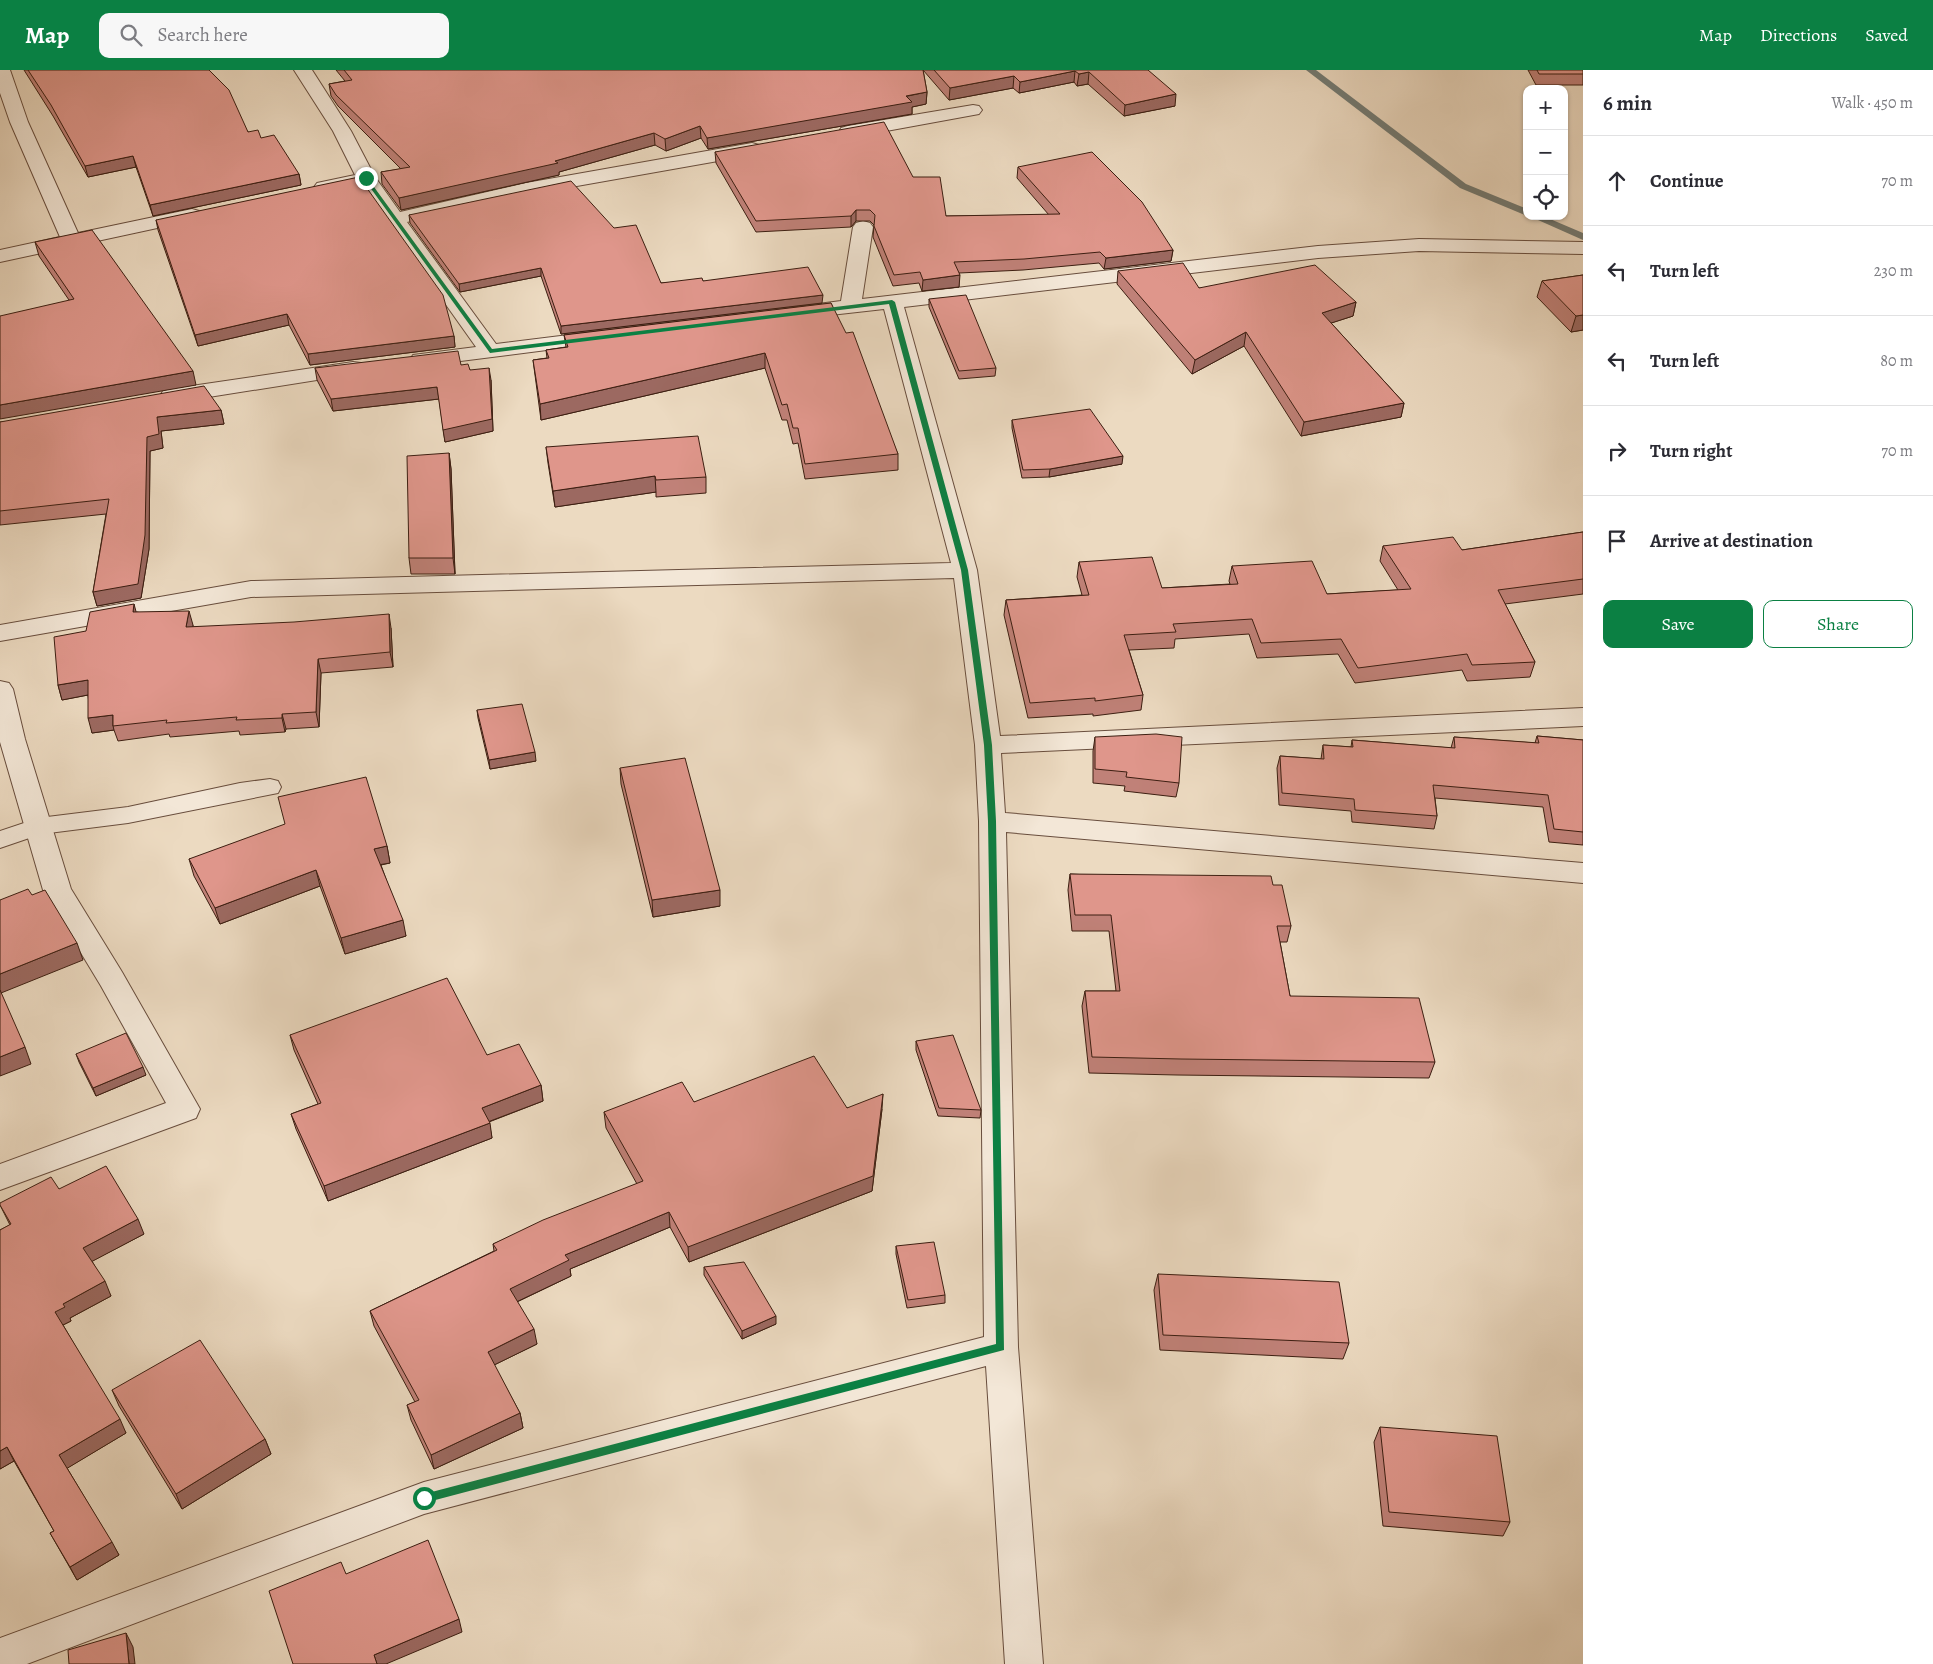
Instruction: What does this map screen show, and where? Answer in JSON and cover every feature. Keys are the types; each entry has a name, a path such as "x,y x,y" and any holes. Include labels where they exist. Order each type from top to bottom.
{"street":[{"path":"2,70 19,122 71,241"},
{"path":"303,70 342,131 366,178 490,351"},
{"path":"828,136 973,110"},
{"path":"395,219 526,189 769,146"},
{"path":"309,190 366,178"},
{"path":"0,256 214,210"},
{"path":"851,306 863,227"},
{"path":"773,316 1318,252 1419,245 1575,248"},
{"path":"892,302 965,570 988,745 992,821 1000,1347 1024,1664"},
{"path":"402,362 617,335"},
{"path":"147,400 314,372 373,365"},
{"path":"0,633 251,589 965,570"},
{"path":"0,689 12,739 57,890 112,980 185,1109 0,1177"},
{"path":"988,745 1583,717"},
{"path":"992,821 1583,873"},
{"path":"0,1656 424,1498 1000,1347"}],"lane":[{"path":"0,840 39,826 128,815 240,791 270,787"}],"building":[{"path":"28,70 209,70 229,90 248,132 258,130 261,138 274,135 299,174 150,205 133,156 85,166 51,105"},
{"path":"344,70 923,70 927,92 906,96 912,102 707,138 700,126 665,139 654,133 555,161 558,163 399,198 381,172 410,167 336,95 329,84 352,80"},
{"path":"934,70 1148,70 1176,94 1125,105 1089,72 1079,74 1075,71 1020,82 1014,76 950,88"},
{"path":"1537,70 1583,70 1583,74 1539,74"},
{"path":"884,122 913,177 940,177 946,216 1060,214 1018,167 1092,152 1142,202 1173,250 1106,258 1100,252 1024,259 954,262 960,275 923,280 920,272 894,275 874,226 875,215 870,210 856,210 851,216 756,221 715,152"},
{"path":"359,177 443,295 454,336 308,354 287,314 195,335 156,220"},
{"path":"571,181 614,228 636,225 661,283 702,278 703,281 808,267 823,295 561,326 541,268 459,284 409,215"},
{"path":"92,230 193,371 0,405 0,316 74,299 35,242"},
{"path":"1183,263 1199,288 1315,265 1356,302 1322,313 1404,403 1304,422 1246,332 1195,360 1118,271"},
{"path":"1583,275 1583,315 1576,316 1542,281"},
{"path":"966,295 996,368 959,371 929,299"},
{"path":"831,303 846,333 853,332 898,454 805,464 798,428 793,428 787,404 782,405 765,353 540,404 533,360 549,358 546,350 568,347 564,335"},
{"path":"458,351 461,365 468,364 470,370 489,368 492,419 443,430 437,387 331,399 315,368"},
{"path":"204,386 221,410 157,417 159,434 147,437 145,535 138,584 93,592 109,499 0,511 0,422"},
{"path":"1090,409 1123,456 1050,469 1023,470 1012,420"},
{"path":"698,436 706,477 656,480 655,476 553,491 546,447"},
{"path":"449,453 453,558 409,558 407,456"},
{"path":"1583,532 1583,579 1498,590 1535,662 1472,665 1467,654 1358,668 1341,639 1261,643 1252,619 1173,624 1176,632 1124,635 1143,695 1095,701 1095,698 1030,703 1006,600 1089,595 1079,562 1152,557 1162,588 1238,584 1232,566 1312,561 1327,594 1411,589 1383,546 1453,537 1462,550"},
{"path":"134,604 133,612 189,611 186,627 294,622 389,614 390,652 318,659 316,712 282,714 282,718 236,720 237,717 166,723 167,720 113,726 113,715 88,718 88,680 58,685 54,637 86,631 90,612"},
{"path":"522,704 535,752 489,760 477,710"},
{"path":"1156,734 1182,737 1179,783 1126,777 1127,772 1095,769 1095,737"},
{"path":"1537,736 1583,740 1583,832 1554,829 1548,795 1433,785 1437,816 1355,810 1354,799 1282,793 1280,756 1324,759 1323,745 1353,747 1352,740 1455,748 1454,737 1539,743"},
{"path":"685,758 720,890 652,900 620,768"},
{"path":"366,777 387,846 374,849 403,920 341,938 316,870 215,908 189,859 285,824 278,797"},
{"path":"1070,874 1271,876 1273,885 1282,885 1291,926 1277,926 1290,996 1419,998 1435,1062 1092,1057 1085,991 1120,991 1111,915 1075,915"},
{"path":"28,889 32,895 45,890 77,943 0,974 0,900"},
{"path":"447,978 487,1055 519,1044 541,1085 482,1108 490,1123 324,1186 291,1114 321,1103 290,1035"},
{"path":"0,990 25,1047 0,1057"},
{"path":"126,1033 143,1067 93,1088 76,1054"},
{"path":"953,1035 981,1110 939,1108 916,1041"},
{"path":"814,1056 847,1108 883,1094 873,1176 688,1247 669,1212 565,1255 569,1260 510,1289 534,1329 488,1352 520,1413 431,1455 407,1405 419,1400 370,1311 497,1250 493,1244 543,1220 643,1181 604,1112 682,1082 694,1102"},
{"path":"106,1166 138,1219 83,1248 105,1281 63,1304 65,1307 55,1312 120,1419 59,1455 112,1542 70,1567 50,1533 54,1531 7,1447 0,1451 0,1230 11,1224 0,1203 51,1177 59,1189"},
{"path":"934,1242 945,1295 908,1300 896,1246"},
{"path":"744,1262 776,1316 742,1331 704,1267"},
{"path":"1158,1274 1339,1282 1349,1343 1163,1335"},
{"path":"200,1340 265,1439 176,1494 112,1390"},
{"path":"1380,1427 1497,1436 1510,1522 1389,1512"},
{"path":"428,1540 459,1619 374,1655 377,1664 293,1664 269,1591 341,1562 346,1574"},
{"path":"126,1633 129,1664 69,1664 68,1650"}],"waterway":[{"path":"1310,70 1463,186 1523,211"},
{"path":"1543,220 1583,237"}],"route":[{"path":"366,178 490,351 892,302 965,570 988,745 992,821 1000,1347 424,1498"}]}
